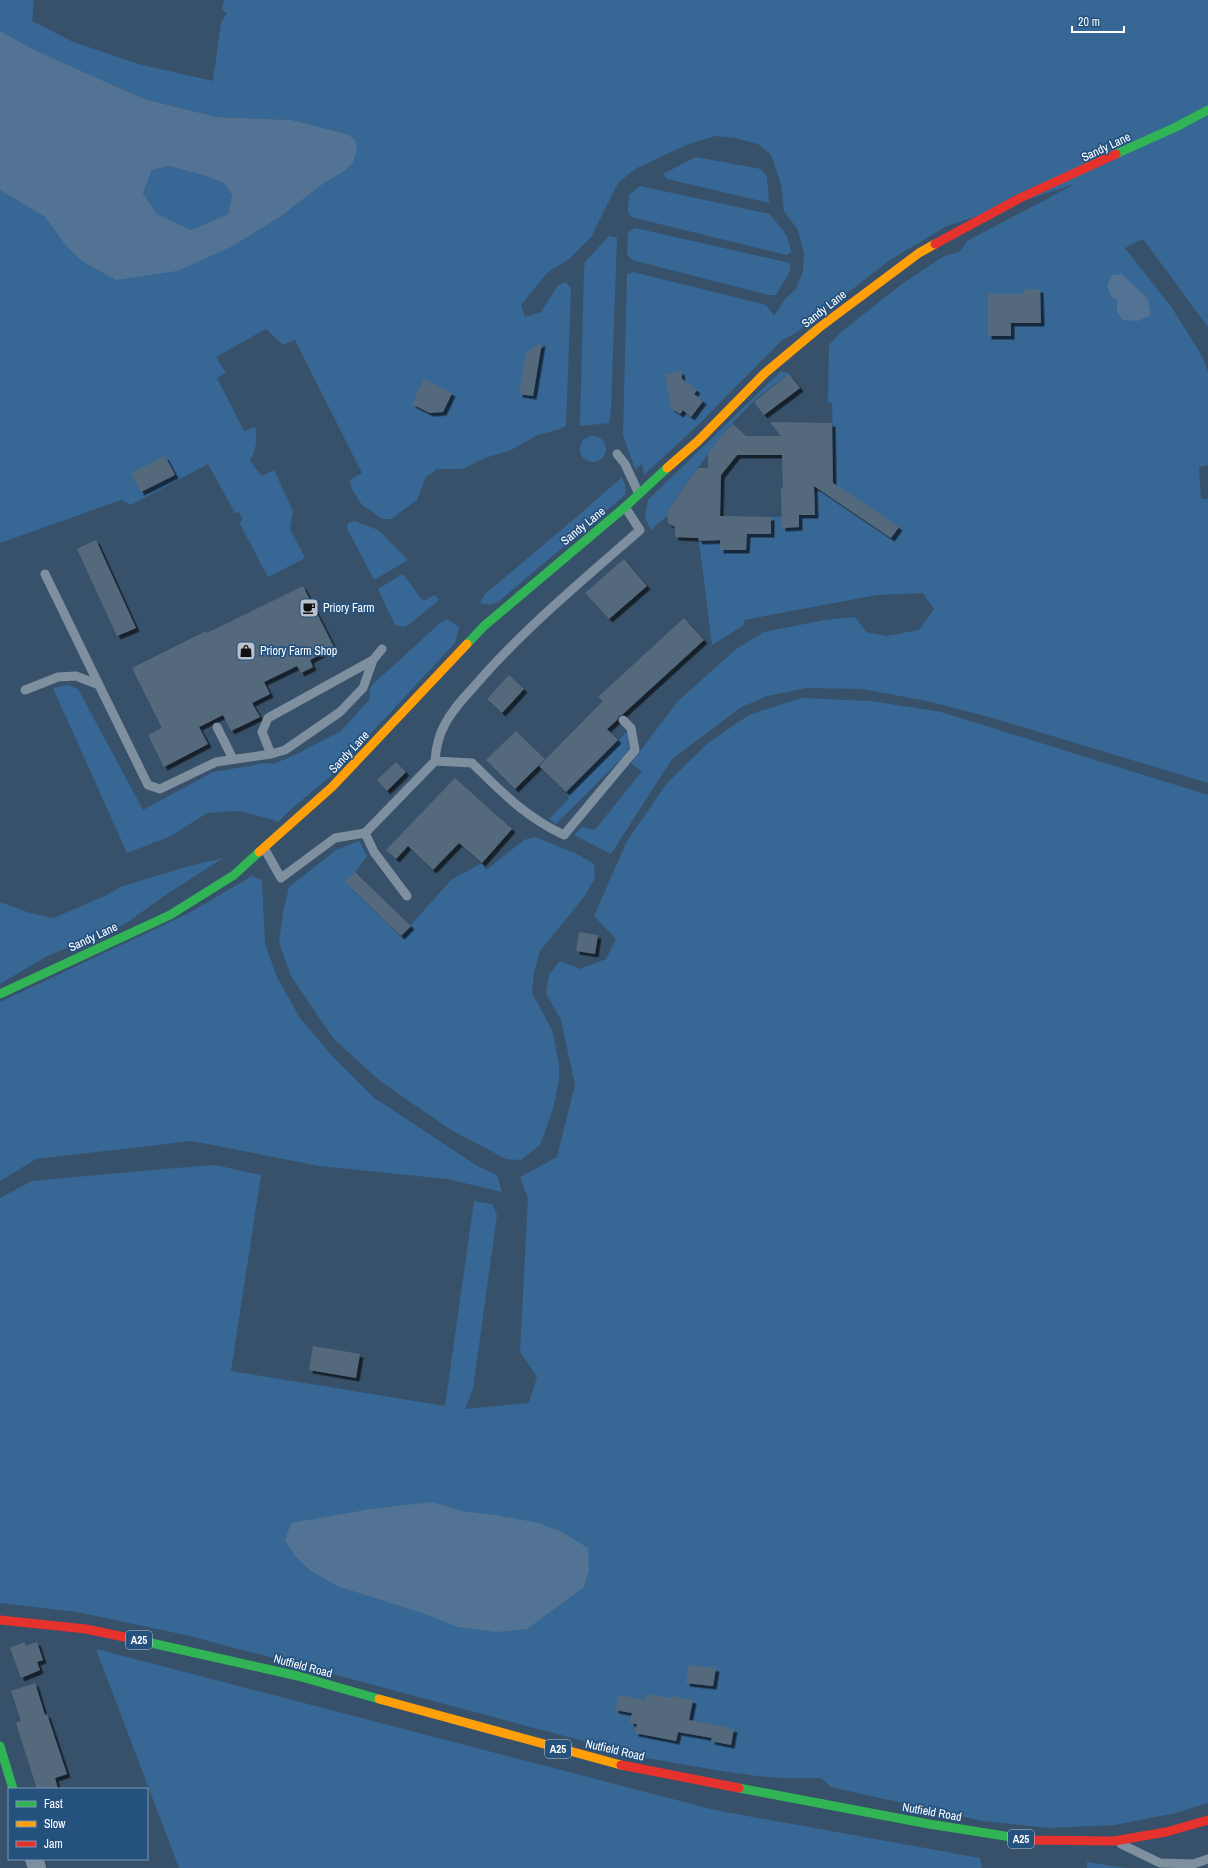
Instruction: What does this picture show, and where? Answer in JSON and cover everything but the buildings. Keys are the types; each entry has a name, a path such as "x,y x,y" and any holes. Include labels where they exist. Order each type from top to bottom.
{"street":[{"name":"Sandy Lane","path":"0,994 170,915 234,875 332,787 484,626 596,530 625,508 698,442 765,373 820,327 919,253 1020,198 1176,127 1208,110"},
{"name":"Nutfield Road","path":"0,1620 86,1629 192,1651 298,1676 551,1747 669,1775 929,1824 1028,1840 1114,1841 1166,1832 1208,1820"},
{"path":"0,1746 1,1756 13,1788"}],"lane":[{"path":"617,454 625,464 639,494"},
{"path":"264,848 281,878 335,838 365,833 435,761 437,740 444,726 452,712 483,676 509,648 640,530 625,508"},
{"path":"45,574 148,786 160,789 216,762 271,754 285,750 340,712 363,688 373,660 382,649"},
{"path":"271,754 262,732 268,718 373,660"},
{"path":"25,690 58,677 76,676 99,686"},
{"path":"435,761 472,763 515,805 542,825 564,835 635,750 631,728 623,720"},
{"path":"217,727 233,759"},
{"path":"365,833 374,852 407,896"},
{"path":"1114,1841 1160,1863 1192,1864 1208,1859"}],"shaded area":[{"path":"0,0 34,0 32,21 71,41 138,64 213,81 221,23 227,13 222,10 224,0 1208,0 1208,327 1143,239 1125,248 1172,308 1202,356 1208,372 1208,465 1199,467 1201,499 1208,499 1208,783 996,719 927,701 862,689 807,688 767,696 740,708 672,759 611,854 574,835 582,827 595,830 642,771 631,763 678,701 736,649 764,632 825,620 855,617 866,632 886,636 919,630 934,609 923,593 877,595 744,620 744,625 712,645 699,541 706,541 706,534 719,533 720,550 746,550 747,534 771,534 771,517 814,515 814,492 825,492 826,495 834,495 832,403 828,403 829,345 841,332 902,284 944,256 960,252 967,241 1075,184 947,226 890,260 796,333 782,340 699,424 644,475 642,464 635,469 623,435 627,274 633,272 766,305 774,316 786,298 796,289 803,272 804,254 798,230 784,211 781,184 771,155 758,144 735,138 715,136 686,145 635,169 618,183 591,237 569,259 547,273 521,305 525,317 541,312 558,285 566,282 571,288 566,426 538,435 511,450 485,458 462,469 437,469 426,477 417,500 391,519 383,519 362,505 352,490 350,480 362,473 295,340 283,345 266,329 216,357 226,373 217,378 244,431 255,427 256,444 250,461 262,476 274,470 293,511 290,529 305,558 268,577 239,522 243,520 239,512 235,513 208,464 131,505 121,500 0,543 0,190 45,217 63,242 231,247 280,217 323,184 343,172 347,134 292,120 217,117 144,99 35,50 0,31"},
{"path":"0,31 35,50 144,99 217,117 292,120 347,134 355,140 357,149 353,163 343,172 323,184 280,217 231,247 177,271 116,280 80,260 63,242 45,217 0,190","holes":["169,166 224,183 232,195 228,214 191,230 157,214 143,193 152,170"]},
{"path":"696,157 761,169 767,176 769,203 667,179 663,174"},
{"path":"169,166 224,183 232,195 228,214 191,230 157,214 143,193 152,170"},
{"path":"640,186 770,214 787,236 791,252 787,255 631,217 628,212 629,195"},
{"path":"635,228 790,263 790,271 776,295 769,295 632,260 627,254 628,232"},
{"path":"609,236 617,238 611,409 609,423 580,426 585,262"},
{"path":"1122,274 1148,299 1151,315 1138,321 1123,320 1117,312 1117,299 1112,298 1107,285 1112,275"},
{"path":"781,371 789,374 757,398 741,414 708,454 668,510 667,516 651,530 645,518 648,500"},
{"path":"593,436 602,440 606,449 602,458 593,462 584,458 580,449 584,440"},
{"path":"622,477 626,487 625,495 498,602 490,605 480,603 485,594"},
{"path":"355,521 378,530 408,560 374,580 347,528 348,523"},
{"path":"403,574 423,601 435,595 439,600 410,624 404,627 395,625 378,589"},
{"path":"447,619 459,627 455,643 331,776 291,809 278,822 239,811 207,813 171,836 127,853 53,688 68,685 78,689 143,810 213,772 266,763 273,764 293,756 341,731 369,700 371,686 439,624"},
{"path":"801,698 871,701 941,712 1208,795 1208,1803 1176,1813 1114,1825 1048,1828 982,1821 831,1787 821,1778 755,1776 640,1757 613,1751 583,1741 190,1636 77,1612 0,1603 0,1198 32,1181 163,1169 215,1165 261,1175 231,1371 445,1406 474,1201 492,1204 497,1215 473,1389 465,1409 529,1403 537,1377 520,1352 528,1198 520,1177 557,1157 575,1085 561,1020 546,994 549,975 560,961 580,969 606,959 616,939 594,916 627,841 667,783 708,743 749,715"},
{"path":"627,732 629,748 623,757 556,824 549,819 569,799 566,792"},
{"path":"535,837 577,854 594,864 595,878 584,897 540,951 534,973 532,993 552,1030 559,1063 559,1081 553,1109 540,1145 521,1160 506,1159 451,1130 380,1081 333,1038 291,976 279,942 283,913 289,887 336,850 359,841 367,856 355,872 401,936 451,880 482,863 486,870 524,840"},
{"path":"223,858 164,896 125,924 47,956 0,984 0,902 30,913 54,918 109,894 120,887 189,866"},
{"path":"252,876 262,880 265,944 277,977 300,1018 334,1058 373,1097 479,1167 497,1175 502,1192 447,1179 319,1166 192,1141 36,1159 0,1181 0,1002 189,913"},
{"path":"432,1502 462,1511 539,1523 562,1532 588,1548 589,1570 584,1587 527,1629 496,1632 458,1627 422,1613 337,1586 311,1571 295,1556 285,1540 291,1523 371,1509"},
{"path":"96,1649 715,1810 980,1858 982,1868 179,1868"},
{"path":"1087,1862 1126,1868 1087,1868"}],"traffic: fast":[{"path":"1116,154 1176,127 1208,110"},
{"path":"467,644 484,626 625,507 667,468"},
{"path":"0,994 170,915 234,875 259,852"},
{"path":"129,1638 298,1676 379,1699"},
{"path":"0,1746 13,1788"},
{"path":"739,1788 929,1824 1018,1838"}],"traffic: slow":[{"path":"667,468 698,441 765,373 820,327 919,253 935,244"},
{"path":"259,852 332,787 467,644"},
{"path":"379,1699 621,1765"}],"traffic: jam":[{"path":"935,244 1020,198 1116,154"},
{"path":"0,1620 86,1629 129,1638"},
{"path":"621,1765 739,1788"},
{"path":"1018,1838 1029,1840 1114,1841 1166,1832 1208,1820"}],"place":[{"name":"Priory Farm","path":"309,608"},
{"name":"Priory Farm Shop","path":"246,651"}]}
